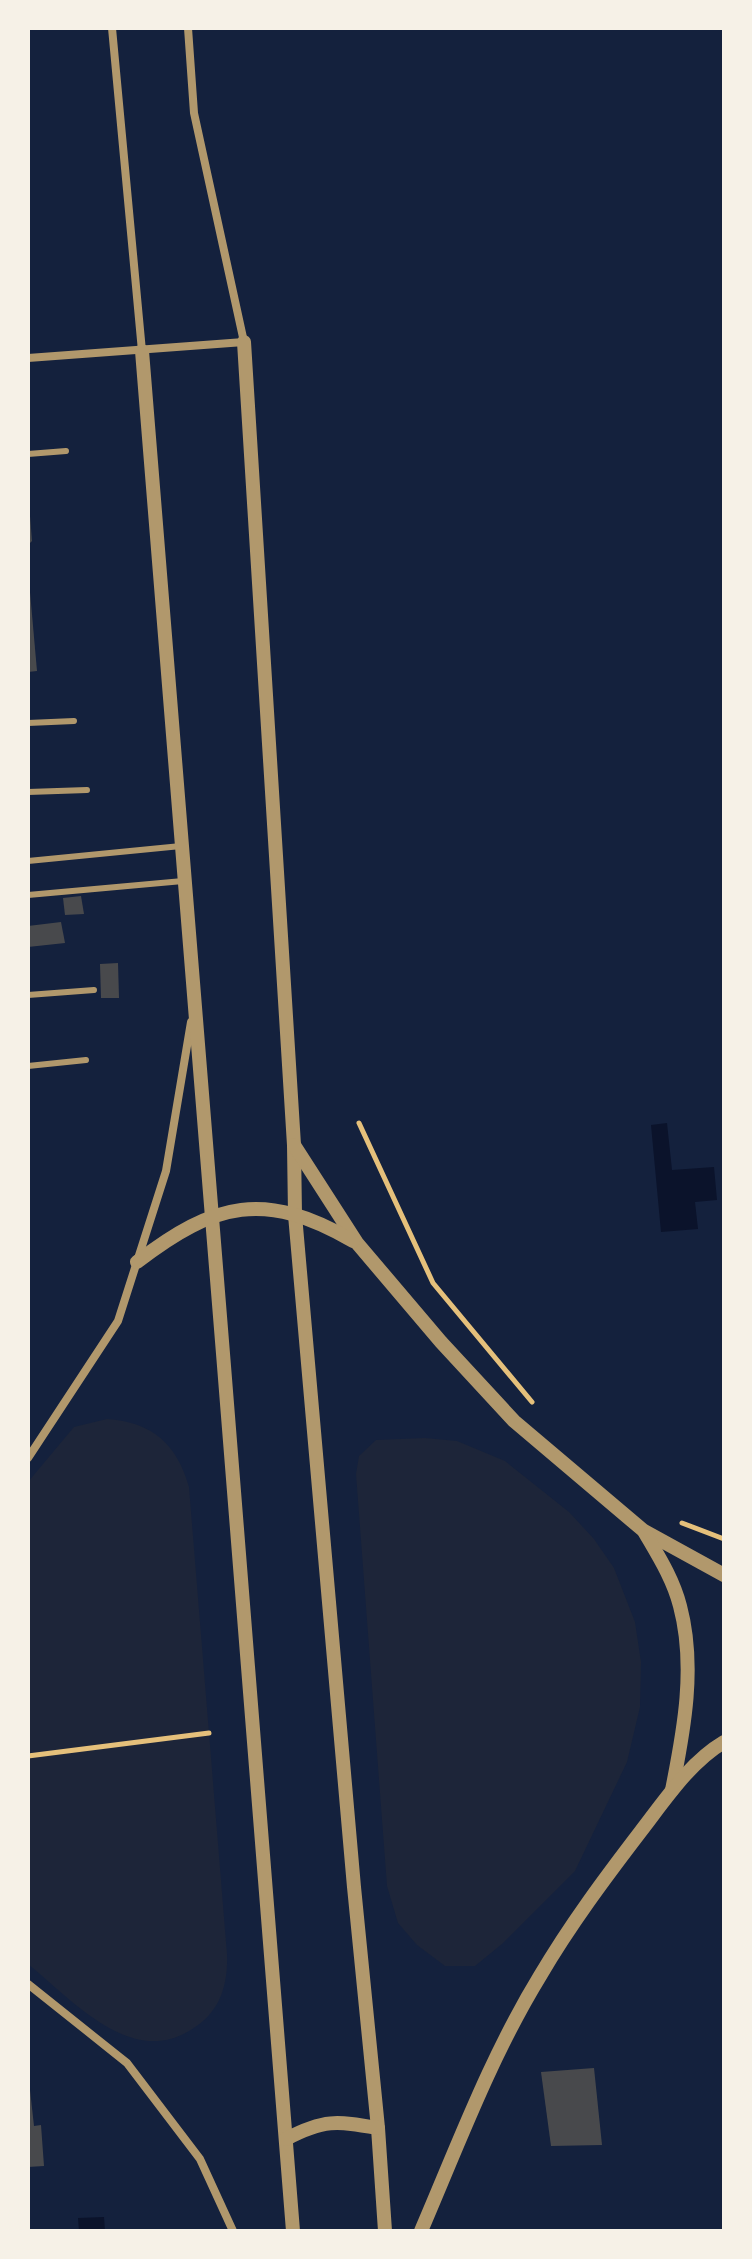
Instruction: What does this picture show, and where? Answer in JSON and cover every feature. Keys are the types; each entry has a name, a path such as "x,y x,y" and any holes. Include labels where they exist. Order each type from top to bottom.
{"street":[{"path":"112,28 142,351 193,1005 213,1214 293,2231"},
{"path":"188,28 194,113 244,342 294,1145 295,1215 385,2231"},
{"path":"28,358 244,342"},
{"path":"28,1458 118,1321 166,1171 193,1005"},
{"path":"294,1145 357,1243 441,1342 514,1421 644,1531 724,1575"},
{"path":"137,1262 174,1234 213,1214 267,1208 325,1225 357,1243"},
{"path":"644,1531 668,1574 680,1607 686,1644 684,1730 672,1791"},
{"path":"421,2231 487,2077 538,1978 589,1898 672,1791 710,1750 724,1742"},
{"path":"28,1984 127,2063 200,2159 233,2231"},
{"path":"286,2139 311,2125 339,2121 378,2128"}],"lane":[{"path":"28,454 66,451"},
{"path":"28,723 74,721"},
{"path":"28,792 87,790"},
{"path":"28,861 181,846"},
{"path":"28,895 183,881"},
{"path":"28,995 94,990"},
{"path":"28,1066 86,1060"}],"path":[{"path":"359,1123 433,1283 534,1404"},
{"path":"676,1520 724,1539"},
{"path":"28,1756 209,1733"}],"shaded area":[{"path":"667,1123 672,1170 714,1167 717,1200 695,1202 698,1229 661,1232 651,1125"},
{"path":"107,1419 137,1425 160,1438 170,1447 189,1487 227,1954 222,1993 213,2011 198,2025 175,2038 151,2041 129,2037 107,2027 28,1964 28,1482 74,1427"},
{"path":"425,1438 457,1441 505,1461 569,1512 594,1539 614,1568 635,1622 641,1662 640,1707 627,1762 575,1871 502,1944 475,1966 445,1966 417,1945 398,1923 387,1886 356,1474 359,1456 376,1440"},
{"path":"104,2217 105,2231 79,2231 78,2218"}],"building":[{"path":"28,516 32,541 28,545"},
{"path":"28,592 37,671 28,672"},
{"path":"81,896 84,914 65,915 63,898"},
{"path":"61,922 65,943 28,947 28,926"},
{"path":"118,963 119,998 101,998 100,964"},
{"path":"594,2068 602,2145 551,2146 541,2072"},
{"path":"28,2090 34,2126 41,2125 44,2166 28,2167"}]}
